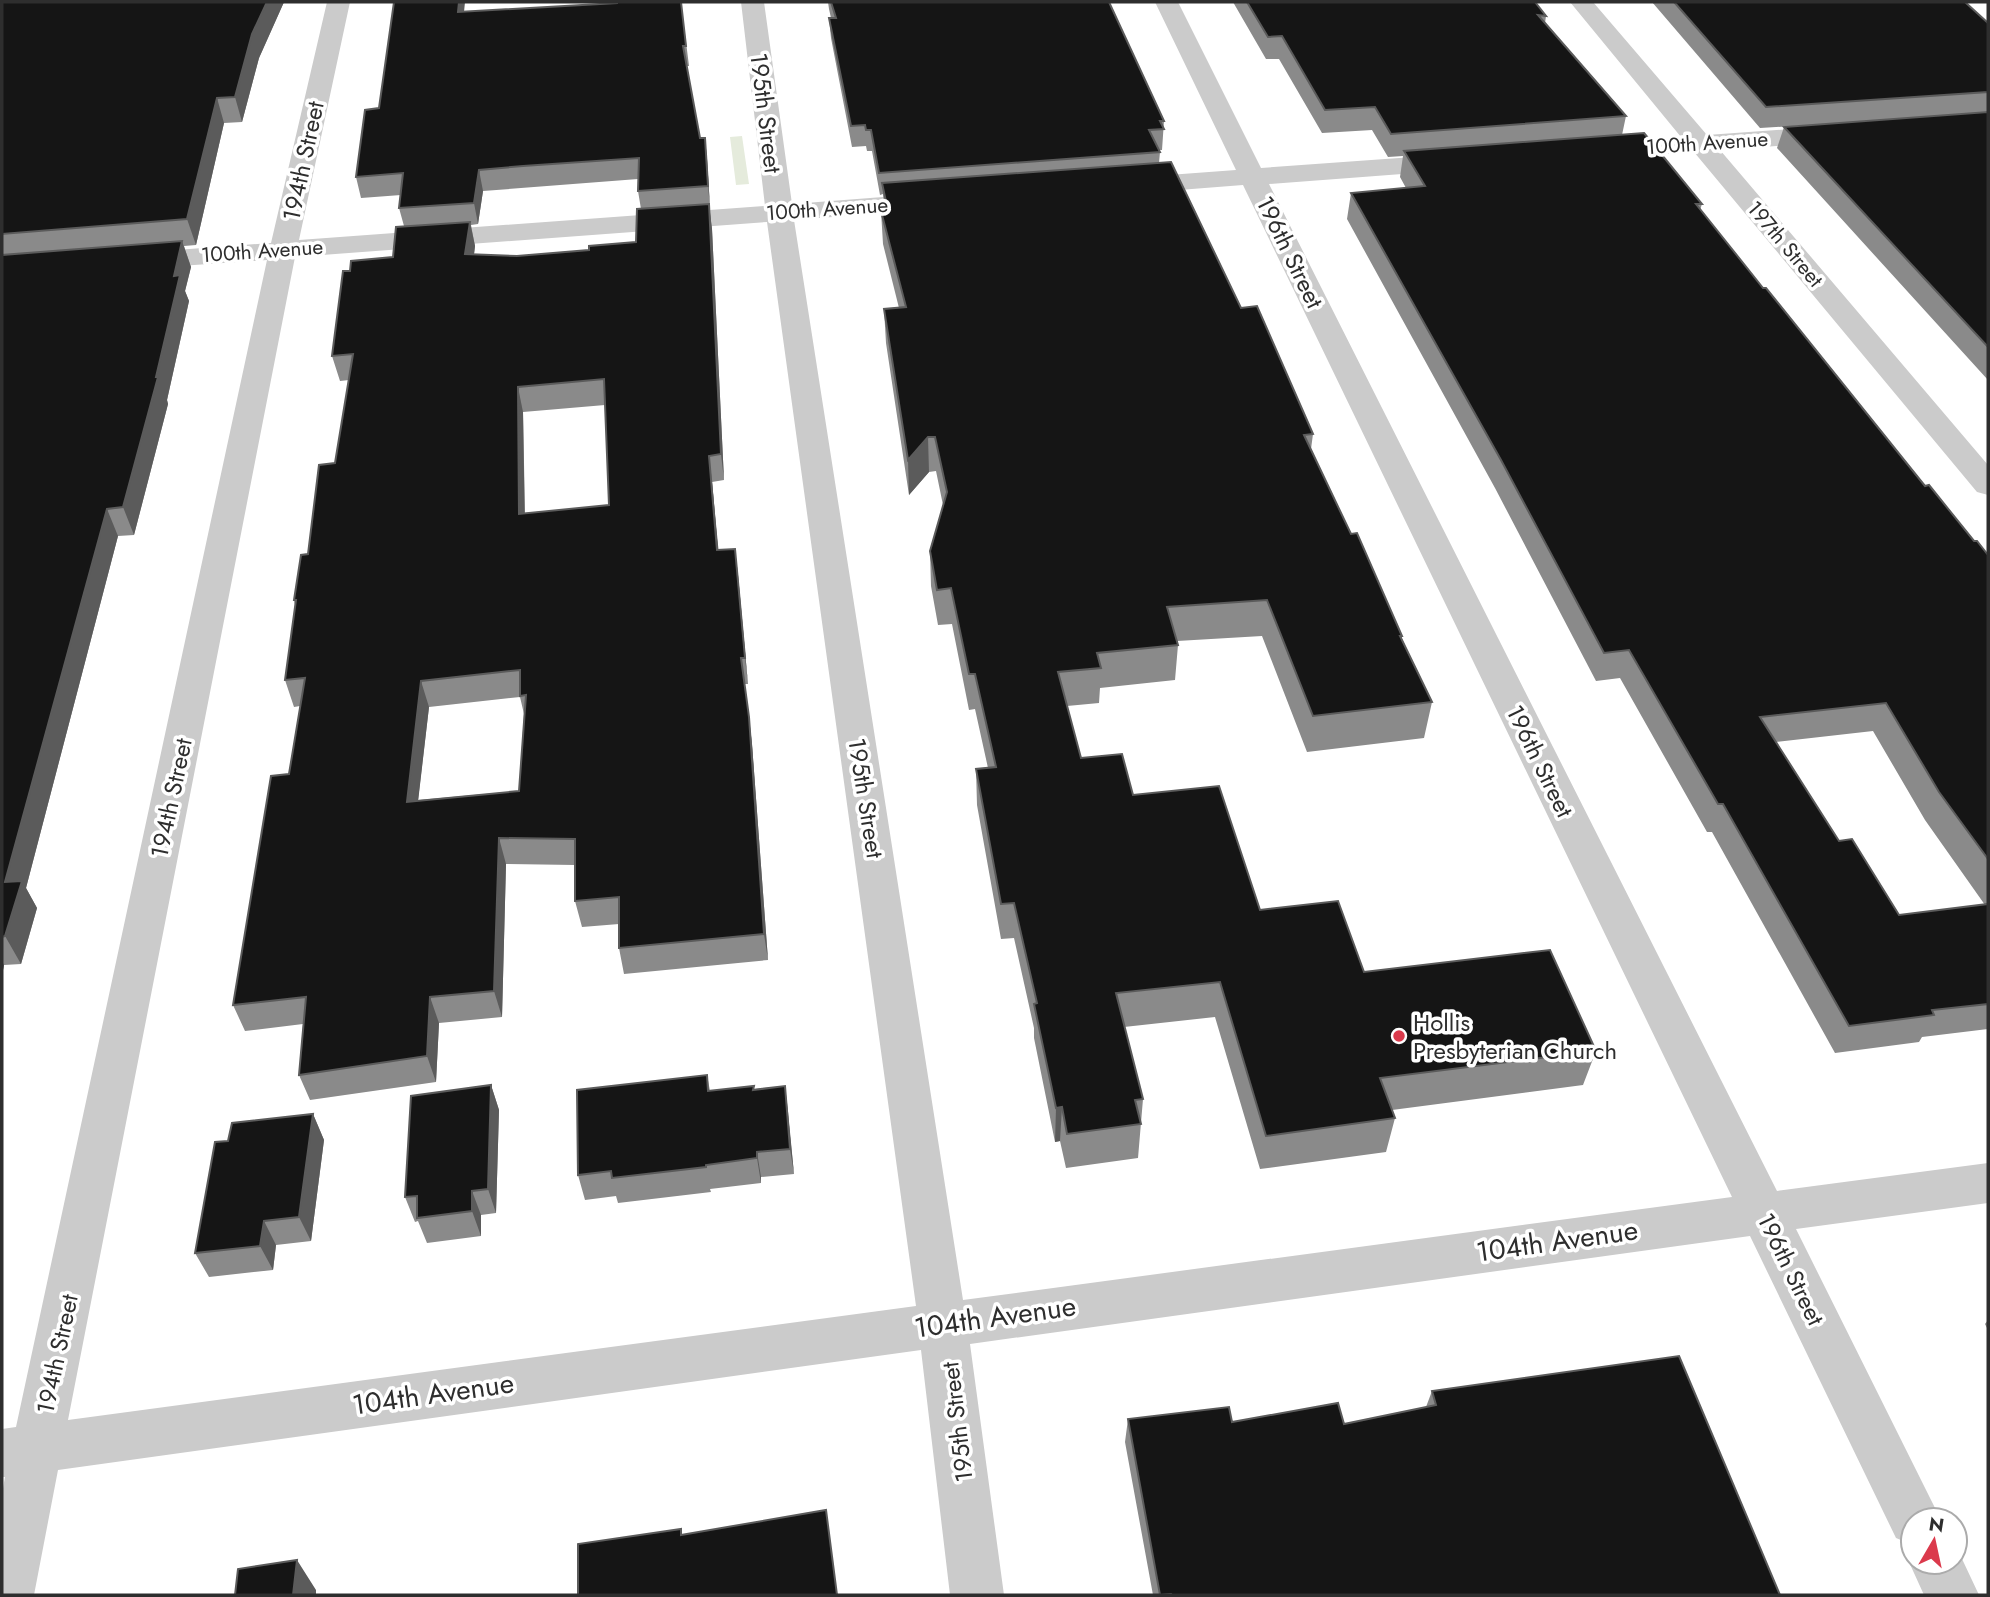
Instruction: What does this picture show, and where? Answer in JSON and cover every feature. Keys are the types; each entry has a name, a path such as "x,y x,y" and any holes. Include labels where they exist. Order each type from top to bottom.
{"street":[{"name":"194th Street","path":"7,1595 20,1450 338,2"},
{"name":"195th Street","path":"752,2 779,213 945,1324 978,1595"},
{"name":"196th Street","path":"1166,2 1908,1506"},
{"name":"197th Street","path":"1581,2 1988,485"},
{"name":"100th Avenue","path":"1578,152 1851,132"},
{"path":"1099,188 1483,160"},
{"name":"100th Avenue","path":"109,263 960,199"},
{"name":"104th Avenue","path":"20,1450 1988,1183"},
{"path":"1943,1576 1952,1595"}],"green space":[{"path":"742,136 749,184 736,185 730,137"}],"building":[{"path":"2,2 267,2 252,34 235,97 217,98 187,219 2,234"},
{"path":"394,2 459,2 458,12 617,2 681,2 686,46 683,46 700,138 705,138 708,186 638,191 639,158 523,166 479,170 474,203 399,208 403,173 356,177 365,110 379,108"},
{"path":"831,2 1109,2 1164,121 1160,121 1164,129 1149,130 1160,152 879,173 871,130 866,130 865,125 851,126 829,18 836,18"},
{"path":"1247,2 1535,2 1546,16 1538,15 1626,116 1391,134 1375,107 1325,110 1282,36 1268,37"},
{"path":"1674,2 1965,2 1988,23 1988,92 1766,107"},
{"path":"1988,112 1988,347 1784,127"},
{"path":"1644,133 1702,204 1696,204 1763,288 1766,288 1925,486 1929,485 1988,555 1988,859 1939,792 1886,703 1760,717 1839,841 1852,839 1899,915 1988,904 1988,1004 1932,1010 1934,1015 1849,1026 1723,804 1718,804 1629,650 1604,653 1501,460 1351,193 1425,186 1404,151"},
{"path":"1171,162 1241,308 1257,306 1313,434 1304,435 1351,534 1357,533 1400,636 1432,702 1313,716 1267,600 1167,607 1178,645 1097,653 1101,668 1058,672 1081,758 1122,754 1133,795 1219,786 1260,910 1338,901 1364,972 1550,950 1596,1051 1380,1078 1395,1118 1266,1136 1220,982 1116,993 1143,1099 1135,1100 1141,1124 1067,1134 1062,1107 1056,1108 1034,1004 1037,1003 1014,903 1001,904 976,769 996,767 975,674 969,674 951,588 937,590 930,551 947,492 935,437 928,437 908,460 884,309 906,307 881,211 888,211 882,183"},
{"path":"709,204 721,454 709,456 717,550 735,549 745,658 741,658 749,717 764,934 619,948 619,897 575,901 575,839 499,838 494,991 430,997 427,1056 299,1075 306,997 233,1005 271,776 289,774 305,678 285,680 301,555 308,554 319,465 335,463 353,354 332,356 343,271 350,271 351,261 393,257 396,227 470,222 465,254 517,256 589,250 589,246 636,242 637,209","holes":["604,379 609,505 519,514 518,387","520,670 520,696 526,695 519,791 407,802 421,681"]},
{"path":"182,241 174,276 180,275 158,377 123,507 107,509 5,882 22,881 5,936 2,937 2,255"},
{"path":"707,1075 708,1091 785,1086 790,1149 757,1152 757,1158 706,1167 612,1178 611,1171 578,1175 577,1090"},
{"path":"491,1085 488,1189 472,1191 472,1211 417,1218 417,1196 405,1197 411,1096"},
{"path":"313,1114 299,1217 264,1221 260,1246 195,1253 215,1142 228,1141 232,1123"},
{"path":"1679,1356 1780,1595 1160,1595 1128,1419 1229,1407 1232,1422 1338,1403 1344,1424 1436,1405 1432,1391"},
{"path":"826,1510 837,1595 578,1595 578,1544 681,1529 681,1535"},
{"path":"297,1560 293,1595 235,1595 238,1569"}],"place":[{"name":"Hollis Presbyterian Church","path":"1399,1036"}]}
